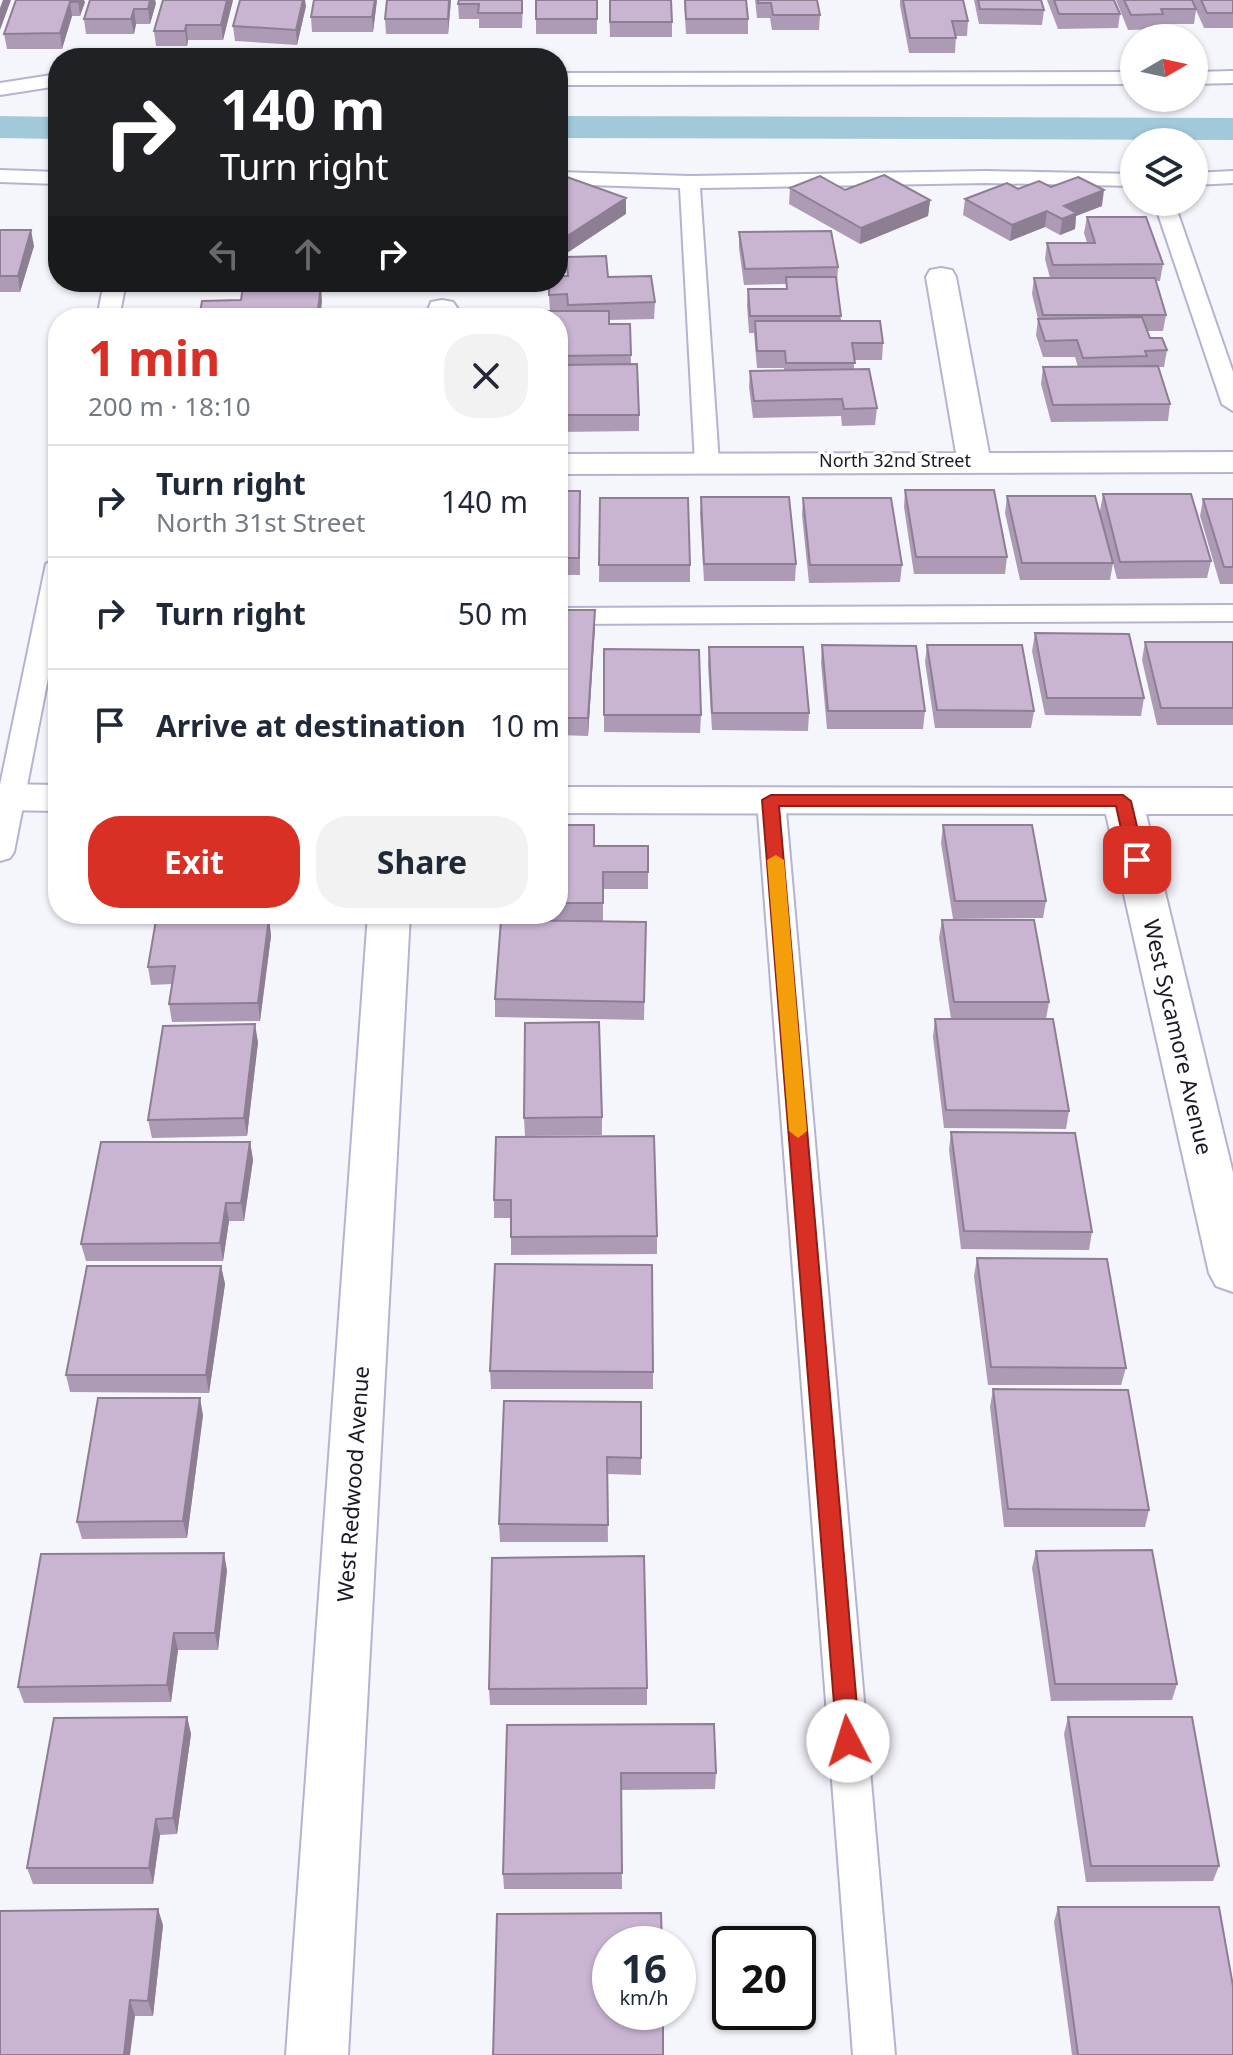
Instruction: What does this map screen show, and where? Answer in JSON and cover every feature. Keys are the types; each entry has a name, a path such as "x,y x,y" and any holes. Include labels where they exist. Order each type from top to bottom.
{"street":[{"path":"941,277 974,461"},
{"name":"North 32nd Street","path":"568,464 1233,462"},
{"path":"6,797 48,798"},
{"path":"568,800 1233,801"},
{"name":"West Sycamore Avenue","path":"1123,801 1233,1273"},
{"name":"West Redwood Avenue","path":"317,2055 388,924"}],"lane":[{"path":"1208,78 1233,77"},
{"path":"568,79 1120,78"},
{"path":"0,89 48,82"},
{"path":"0,176 48,178"},
{"path":"568,178 690,182 986,177 1120,180"},
{"path":"1208,178 1233,177"},
{"path":"690,182 707,463"},
{"path":"1169,216 1233,404"},
{"path":"0,852 6,797 48,609"},
{"path":"568,616 1233,613"},
{"path":"771,800 874,2055"}],"building":[{"path":"16,0 78,2 70,2 60,33 4,34"},
{"path":"90,0 150,0 148,9 134,9 131,19 84,19"},
{"path":"163,0 227,0 221,25 186,25 185,31 154,31"},
{"path":"240,0 303,0 296,30 233,26"},
{"path":"314,0 375,0 372,17 311,17"},
{"path":"387,0 449,0 448,19 385,19"},
{"path":"459,0 522,0 522,13 478,13 479,4 458,4"},
{"path":"536,0 597,0 597,19 536,19"},
{"path":"610,0 671,0 672,22 610,22"},
{"path":"685,0 746,0 748,19 686,19"},
{"path":"758,0 817,0 820,15 773,15 771,3 758,3"},
{"path":"903,0 963,0 968,21 952,21 956,38 910,38"},
{"path":"978,0 1041,0 1044,10 980,9"},
{"path":"1054,0 1114,0 1120,14 1059,14"},
{"path":"1124,0 1192,0 1196,9 1161,9 1163,14 1131,15"},
{"path":"1201,0 1233,0 1233,13 1207,13"},
{"path":"884,175 930,200 861,228 790,188 820,176 845,190"},
{"path":"568,177 626,198 568,236"},
{"path":"1078,177 1104,190 1064,206 1077,213 1062,219 1047,211 1012,225 965,199 1007,183 1018,189 1039,181 1051,187"},
{"path":"1087,217 1146,217 1163,264 1053,265 1047,243 1095,243"},
{"path":"0,230 31,230 18,276 0,276"},
{"path":"831,231 838,267 745,269 739,232"},
{"path":"606,256 608,277 651,276 655,302 568,305 567,294 549,295 549,292 568,292 568,257"},
{"path":"786,277 836,277 841,316 750,316 748,289 787,289"},
{"path":"1034,278 1155,278 1166,315 1043,315"},
{"path":"242,292 320,292 318,308 201,308 202,301 241,300"},
{"path":"568,311 609,311 609,324 630,324 631,355 568,356"},
{"path":"1142,317 1150,338 1162,338 1167,350 1145,351 1147,356 1083,358 1077,340 1045,341 1038,319"},
{"path":"755,321 880,321 883,343 852,343 855,363 786,363 785,351 757,351"},
{"path":"637,364 639,415 568,415 568,365"},
{"path":"1158,366 1170,404 1053,405 1043,367"},
{"path":"869,369 877,408 844,409 842,399 754,401 750,371"},
{"path":"905,490 994,490 1007,557 916,557"},
{"path":"568,491 580,491 579,558 568,558"},
{"path":"1103,494 1191,494 1211,561 1120,562"},
{"path":"1007,496 1095,496 1113,563 1022,563"},
{"path":"701,497 789,497 796,564 704,564"},
{"path":"600,498 688,498 690,565 599,565"},
{"path":"803,498 891,498 902,565 810,565"},
{"path":"1203,499 1233,499 1233,567 1224,567"},
{"path":"568,610 595,610 588,718 568,718"},
{"path":"1035,633 1129,634 1144,698 1047,698"},
{"path":"1145,642 1233,642 1233,708 1161,708"},
{"path":"822,645 916,646 925,711 828,711"},
{"path":"927,645 1022,645 1034,711 937,710"},
{"path":"709,647 803,647 809,713 712,713"},
{"path":"604,649 699,650 701,715 604,715"},
{"path":"568,825 594,825 594,846 648,846 648,872 603,872 603,903 568,903"},
{"path":"943,825 1032,825 1046,901 955,901"},
{"path":"942,920 1034,920 1049,1002 954,1002"},
{"path":"646,922 644,1002 495,999 501,924"},
{"path":"155,924 268,924 258,1003 169,1004 175,966 148,967"},
{"path":"935,1019 1053,1019 1069,1111 946,1110"},
{"path":"599,1022 602,1117 524,1118 525,1023"},
{"path":"255,1024 244,1118 148,1120 163,1026"},
{"path":"951,1132 1075,1133 1092,1232 964,1231"},
{"path":"654,1136 657,1236 511,1237 511,1200 494,1200 496,1137"},
{"path":"101,1142 250,1142 241,1203 226,1203 220,1243 81,1244"},
{"path":"977,1258 1107,1259 1126,1368 991,1367"},
{"path":"495,1264 652,1265 653,1372 490,1371"},
{"path":"87,1266 221,1266 206,1375 66,1375"},
{"path":"993,1389 1128,1390 1149,1510 1008,1509"},
{"path":"98,1398 200,1398 183,1521 77,1522"},
{"path":"504,1401 641,1402 641,1458 607,1457 608,1525 499,1524"},
{"path":"1152,1550 1177,1684 1055,1684 1036,1551"},
{"path":"224,1553 215,1633 174,1633 167,1685 18,1687 41,1554"},
{"path":"644,1556 647,1688 489,1689 492,1558"},
{"path":"187,1717 173,1818 156,1819 149,1868 27,1868 54,1718"},
{"path":"1068,1717 1192,1717 1219,1866 1091,1866"},
{"path":"714,1724 716,1773 621,1773 622,1873 503,1874 507,1725"},
{"path":"1058,1907 1219,1907 1233,1986 1233,2055 1078,2055"},
{"path":"158,1909 148,2001 130,2000 124,2055 0,2055 0,1911"},
{"path":"661,1913 661,1926 592,1926 592,2030 663,2030 663,2055 493,2055 497,1914"}],"waterway":[{"path":"0,127 48,128"},
{"path":"568,127 1233,129"}],"slow traffic":[{"path":"776,860 798,1131"}],"route":[{"path":"848,1741 771,800 1123,801 1137,860"}]}
